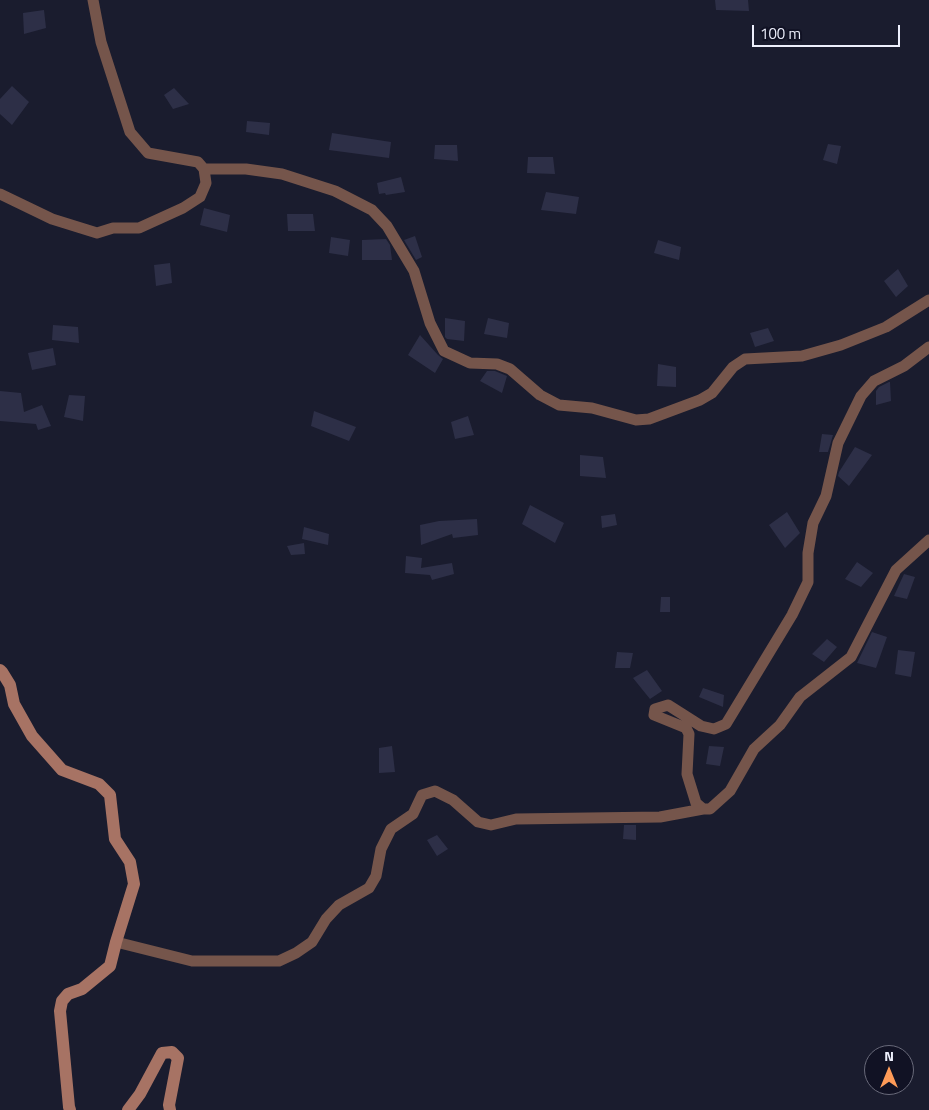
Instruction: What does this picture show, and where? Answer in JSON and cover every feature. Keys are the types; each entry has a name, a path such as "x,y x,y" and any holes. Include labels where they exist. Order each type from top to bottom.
{"street":[{"path":"0,194 52,219 97,234 113,228 139,228 183,208 200,197 206,183 204,169 198,162 148,153 130,132 101,42 93,0"},
{"path":"204,169 246,170 282,174 335,191 372,210 387,226 414,271 430,323 444,351 470,363 497,364 510,369 540,395 559,405 592,408 636,420 649,419 700,400 712,393 733,367 744,359 802,356 842,345 886,327 929,300"},
{"path":"703,809 696,802 687,774 689,734 686,728 654,715 655,709 668,705 701,726 714,729 726,724 792,615 808,582 808,553 812,523 826,496 838,443 861,396 874,382 904,366 929,347"},
{"path":"116,942 192,961 279,961 296,953 312,942 326,919 339,905 369,888 376,876 381,849 391,829 414,814 422,795 435,791 453,800 478,822 491,825 516,819 660,817 710,809 730,791 754,749 780,725 800,697 851,657 896,570 929,540"},
{"path":"0,670 10,685 14,704 32,736 62,770 99,784 110,794 115,839 130,862 134,884 110,966 82,989 68,994 62,1002 60,1011 70,1110"},
{"path":"128,1110 140,1094 162,1053 172,1052 178,1058 169,1105 170,1110"}],"building":[{"path":"715,0 748,0 749,11 716,10"},
{"path":"44,10 46,28 24,34 23,13"},
{"path":"12,86 29,102 12,125 0,114 0,99"},
{"path":"174,88 189,104 173,109 164,95"},
{"path":"247,121 270,123 269,135 246,132"},
{"path":"332,133 391,142 389,158 329,150"},
{"path":"828,144 841,146 837,164 823,160"},
{"path":"435,145 457,145 458,161 434,159"},
{"path":"528,157 553,157 555,174 527,173"},
{"path":"401,177 405,192 386,195 385,193 379,194 377,183"},
{"path":"546,192 579,197 576,214 541,210"},
{"path":"204,208 230,215 227,232 200,225"},
{"path":"287,214 313,214 315,231 288,231"},
{"path":"415,236 422,257 416,260 404,240"},
{"path":"331,237 350,240 348,256 329,253"},
{"path":"386,239 390,245 392,260 362,260 362,240"},
{"path":"658,240 681,247 679,260 654,253"},
{"path":"170,263 172,283 156,286 154,265"},
{"path":"898,269 908,286 896,297 884,281"},
{"path":"445,318 465,321 464,341 447,339 445,337"},
{"path":"488,318 509,323 507,338 484,334"},
{"path":"53,325 78,327 79,343 52,340"},
{"path":"768,328 774,341 755,347 750,333"},
{"path":"420,335 443,359 435,373 408,355"},
{"path":"53,348 56,365 32,370 28,353"},
{"path":"658,364 676,367 676,387 657,386"},
{"path":"487,371 495,371 507,376 502,393 480,381"},
{"path":"889,382 891,401 876,405 876,391 879,387"},
{"path":"0,391 21,393 24,412 42,405 51,426 38,430 36,424 0,421"},
{"path":"69,395 85,396 83,421 64,417"},
{"path":"314,411 356,427 349,441 311,426"},
{"path":"468,416 474,435 455,439 451,422"},
{"path":"822,434 833,435 828,452 819,452"},
{"path":"855,447 872,455 849,486 838,476"},
{"path":"580,455 603,457 606,478 580,476"},
{"path":"530,505 564,523 555,543 522,524"},
{"path":"787,512 800,533 785,548 769,525"},
{"path":"615,514 617,525 602,528 601,516"},
{"path":"477,519 478,535 453,538 452,534 421,545 420,525 439,521"},
{"path":"304,527 329,534 328,545 302,539"},
{"path":"304,543 305,554 291,555 287,546"},
{"path":"406,556 422,558 421,568 452,563 454,574 432,580 430,575 405,573"},
{"path":"857,562 873,573 861,587 845,579"},
{"path":"904,574 915,577 907,599 894,596"},
{"path":"661,597 670,597 670,612 660,612"},
{"path":"872,632 887,637 876,668 857,663"},
{"path":"827,639 837,647 824,662 812,654"},
{"path":"898,650 915,652 911,677 895,674"},
{"path":"617,652 633,653 630,668 615,668"},
{"path":"647,670 662,691 650,699 633,678"},
{"path":"703,688 724,695 723,707 699,697"},
{"path":"392,746 395,772 379,773 379,748"},
{"path":"709,746 724,747 720,766 706,764"},
{"path":"624,825 636,825 636,840 623,839"},
{"path":"437,835 448,849 437,856 427,840"}]}
